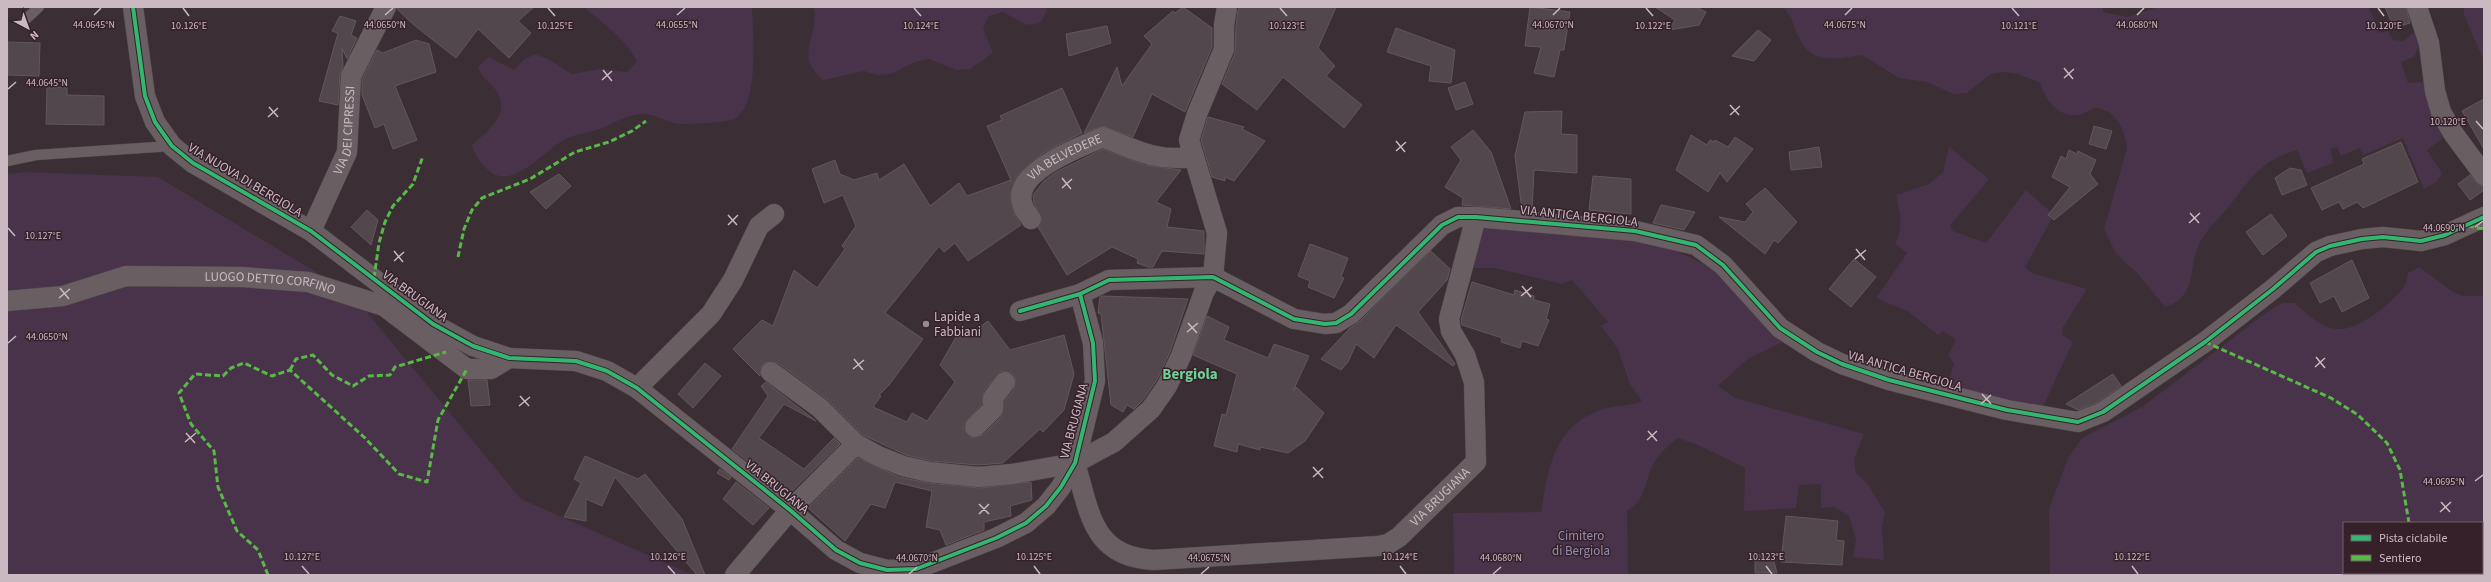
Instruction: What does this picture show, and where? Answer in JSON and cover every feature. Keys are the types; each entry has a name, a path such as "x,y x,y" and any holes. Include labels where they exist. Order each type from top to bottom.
{"street":[{"name":"VIA NUOVA DI BERGIOLA","path":"133,7 145,96 156,122 172,146 193,163 311,231"},
{"name":"VIA DEI CIPRESSI","path":"311,231 347,152 351,76 386,7"},
{"path":"1020,311 1080,294 1109,280 1214,277 1217,233 1208,198 1192,157 1189,140 1224,49 1224,25 1227,7"},
{"path":"2417,7 2429,43 2435,91 2441,112 2453,133 2484,175"},
{"name":"VIA BELVEDERE","path":"1031,219 1022,206 1022,190 1031,175 1055,159 1103,137 1151,156 1174,160 1192,157"},
{"path":"638,388 711,314 733,280 760,226 774,214"},
{"name":"VIA ANTICA BERGIOLA","path":"1214,277 1294,319 1325,324 1336,323 1351,314 1442,226 1458,217 1476,217 1635,231 1696,245 1723,265 1780,328 1817,352 1842,364 1889,380 2007,410 2078,422 2103,412 2205,342 2273,289 2316,252 2330,246 2362,239 2383,237 2421,241 2446,235 2484,217"},
{"name":"VIA BRUGIANA","path":"1075,463 1091,517 1102,539 1125,556 1156,567 1388,544 1399,538 1476,462 1474,382 1466,355 1450,331 1449,319 1476,217"},
{"name":"VIA BRUGIANA","path":"311,231 433,324 473,346 509,358 576,361 607,371 638,388 790,510 836,550 860,563 887,570 916,569 996,538 1026,522 1046,506 1061,487 1075,463 1094,387 1096,366 1093,343 1080,294"},
{"name":"LUOGO DETTO CORFINO","path":"7,301 62,296 126,276 242,277 308,282 384,306 467,368 476,370 491,369 509,358"},
{"name":"VIA BRUGIANA","path":"771,372 820,408 856,444 878,456 904,466 929,472 978,476 1012,474 1075,463 1114,442 1151,409 1167,386 1181,356 1204,292 1214,277"},
{"path":"974,426 993,409 993,398 1005,382"},
{"name":"VIA BRUGIANA","path":"790,510 856,444"},
{"path":"735,575 790,510"}],"lane":[{"path":"25,20 39,7"},
{"path":"7,161 36,155 172,146"}],"green space":[{"path":"584,7 752,7 754,50 753,68 748,100 742,112 734,119 730,120 694,124 672,123 647,114 632,116 601,128 573,136 563,141 520,172 509,176 498,176 488,170 478,159 472,145 485,134 500,113 500,97 495,89 483,77 478,67 489,57 514,70 523,60 535,54 548,59 572,74 599,69 627,72 637,62 627,46"},
{"path":"813,7 1046,7 1047,11 1040,23 1027,25 1003,12 989,16 983,28 993,53 970,69 956,70 929,59 915,62 891,74 877,75 864,71 823,80 814,71 809,62 809,44 814,27"},
{"path":"1783,7 2103,7 2103,12 2128,17 2158,7 2369,7 2380,33 2388,31 2393,40 2403,41 2417,30 2421,42 2414,57 2401,62 2408,83 2423,82 2444,137 2427,150 2442,173 2437,182 2424,189 2403,138 2363,155 2360,148 2341,156 2337,147 2331,149 2333,163 2307,173 2297,150 2285,154 2266,165 2251,178 2206,233 2198,248 2191,278 2184,295 2176,302 2165,307 2138,274 2116,254 2104,229 2127,148 2124,135 2114,116 2102,109 2094,108 2080,115 2065,114 2049,102 2040,83 2018,74 2004,72 1991,74 1967,93 1953,94 1927,82 1899,78 1862,55 1843,58 1826,58 1818,56 1811,53 1804,47 1791,18"},
{"path":"2464,7 2484,7 2484,61 2464,15"},
{"path":"1949,147 1989,179 1950,226 1953,231 1986,243 2026,190 2054,215 2025,267 2032,273 2087,289 2062,329 2062,335 2073,342 2042,409 1994,399 1948,383 1954,364 1948,355 1956,340 1943,331 1938,335 1907,311 1876,298 1907,253 1895,244 1900,232 1900,214 1896,195 1929,184 1943,172"},
{"path":"26,172 158,177 351,293 521,499 693,575 7,575 7,174"},
{"name":"Cimitero di Bergiola","path":"1484,223 1648,238 1717,270 1783,342 1749,358 1718,386 1736,398 1864,434 1854,459 1856,473 1867,483 1885,512 1882,527 1884,560 1853,557 1856,540 1849,516 1834,507 1821,508 1821,484 1799,485 1796,508 1744,511 1745,468 1698,445 1678,438 1664,449 1656,460 1651,469 1642,496 1633,507 1627,510 1628,575 1454,575 1453,513 1541,512 1550,466 1563,439 1572,427 1584,418 1600,410 1642,401 1630,384 1618,349 1601,326 1608,322 1572,280 1562,284 1495,268 1472,268"},
{"path":"2419,267 2453,292 2464,296 2484,296 2484,575 2050,575 2049,509 2068,458 2082,438 2142,407 2270,310 2282,303 2295,303 2316,321 2328,327 2335,329 2350,328 2367,319 2384,307 2398,294 2406,281 2408,273"}],"building":[{"path":"397,7 534,7 518,21 531,33 509,58 478,29 456,58 414,25 397,9"},
{"path":"1183,7 1212,28 1212,47 1185,112 1152,94 1133,137 1103,126 1084,133 1117,67 1122,86 1152,44 1144,36 1173,11 1175,13"},
{"path":"1241,7 1336,7 1318,48 1335,66 1326,76 1362,105 1344,128 1283,77 1257,110 1222,84 1235,53 1238,10"},
{"path":"1530,7 1570,12 1564,50 1560,50 1554,77 1534,73 1541,47 1525,46"},
{"path":"1655,7 1696,7 1706,12 1699,25 1669,30 1675,20"},
{"path":"2385,7 2406,7 2410,23 2394,28"},
{"path":"340,16 356,21 351,35 357,38 347,59 342,48 343,66 340,75 338,105 319,101 338,33 332,31"},
{"path":"1107,26 1111,43 1069,56 1066,34"},
{"path":"1396,28 1455,50 1451,83 1429,81 1431,66 1387,52"},
{"path":"1758,30 1771,40 1754,61 1732,56"},
{"path":"416,40 429,44 436,72 395,86 417,140 393,149 384,124 375,128 362,95 362,79 377,50 383,53"},
{"path":"8,42 40,43 39,76 8,75"},
{"path":"1465,82 1473,104 1456,110 1448,88"},
{"path":"67,87 67,95 104,96 104,125 46,124 47,88"},
{"path":"1062,88 1082,133 1043,153 1018,175 1010,195 1013,211 1021,225 968,261 955,243 944,252 939,246 885,313 923,339 889,385 879,395 881,396 873,407 907,422 912,413 927,421 955,382 940,365 960,330 966,337 988,321 1010,350 1064,335 1074,374 1064,410 1043,432 1040,429 1003,463 978,465 931,461 906,455 863,435 827,399 778,363 766,362 762,366 760,376 733,349 762,320 773,326 794,270 817,288 845,249 842,246 856,226 843,195 824,203 812,169 835,160 840,174 854,180 877,173 879,180 904,164 930,206 959,183 967,196 1011,180 987,126 1002,120 1000,116","holes":["1001,371 1012,373 1016,378 1014,389 1004,402 1001,417 983,435 972,438 964,430 964,424 982,404 984,391"]},
{"path":"2484,99 2484,149 2462,111"},
{"path":"1562,111 1561,134 1577,135 1577,173 1534,170 1532,210 1522,210 1515,156 1525,112"},
{"path":"1208,117 1244,127 1242,129 1265,141 1234,181 1225,177 1225,181 1212,177 1201,140"},
{"path":"2094,126 2112,131 2106,149 2089,144"},
{"path":"1473,130 1491,152 1511,209 1462,205 1463,198 1445,187 1461,160 1451,147"},
{"path":"1691,135 1707,145 1710,140 1714,142 1715,140 1728,147 1735,137 1753,149 1727,182 1720,173 1708,192 1676,170"},
{"path":"2401,142 2418,182 2363,208 2357,202 2343,209 2339,202 2322,210 2311,188 2364,164 2362,159"},
{"path":"1819,147 1822,167 1791,170 1789,152"},
{"path":"1103,149 1144,165 1181,170 1156,202 1171,209 1167,227 1204,231 1204,254 1162,251 1153,267 1148,267 1137,263 1138,259 1112,247 1067,275 1038,227 1042,219 1034,204 1033,195 1044,181 1056,172"},
{"path":"2069,150 2077,154 2078,151 2096,160 2090,174 2098,184 2054,220 2048,215 2070,187 2052,177 2061,156 2066,159"},
{"path":"2290,168 2301,170 2307,185 2282,195 2275,178"},
{"path":"559,174 571,186 546,209 530,192"},
{"path":"2470,175 2479,185 2484,186 2484,190 2470,200 2458,184"},
{"path":"1593,176 1631,179 1631,214 1589,210"},
{"path":"1765,188 1797,222 1778,243 1774,240 1765,254 1719,217 1745,222 1753,212 1746,204"},
{"path":"1661,205 1695,212 1684,230 1653,223"},
{"path":"367,210 378,220 371,245 351,227"},
{"path":"2271,214 2287,236 2263,255 2246,232"},
{"path":"1310,244 1348,258 1341,277 1344,278 1334,298 1308,287 1310,281 1298,276"},
{"path":"1431,251 1450,269 1447,280 1418,312 1455,364 1453,366 1396,325 1374,358 1356,344 1348,362 1341,370 1321,359 1349,329 1359,322"},
{"path":"1854,259 1876,277 1851,307 1829,289"},
{"path":"2352,260 2369,298 2342,312 2334,296 2320,303 2310,283"},
{"path":"1472,282 1514,295 1515,290 1534,296 1534,300 1550,304 1546,319 1549,320 1538,346 1522,341 1520,348 1501,342 1502,338 1462,325 1461,320"},
{"path":"1100,297 1188,299 1170,352 1157,380 1142,401 1134,409 1127,405 1123,412 1111,405 1101,314 1098,313"},
{"path":"1207,316 1229,327 1224,340 1268,358 1274,344 1309,356 1293,391 1296,387 1324,413 1305,441 1288,453 1260,447 1260,450 1238,444 1237,452 1214,446 1222,414 1226,415 1237,374 1193,355"},
{"path":"705,363 721,376 693,408 678,394"},
{"path":"2113,374 2121,386 2098,402 2078,410 2066,404"},
{"path":"468,380 487,380 490,405 471,406"},
{"path":"766,382 816,421 784,404 759,438 804,469 834,438 840,444 791,492 787,488 785,491 732,449 768,396 761,386"},
{"path":"585,456 638,479 645,474 682,519 705,575 697,575 615,477 602,506 586,499 586,521 564,517 581,483 574,479"},
{"path":"858,458 899,477 928,483 979,488 1031,482 1032,500 1010,506 1011,516 984,522 984,530 946,545 940,530 926,527 932,491 895,482 885,508 871,504 845,541 808,508"},
{"path":"720,469 731,477 729,480 717,473"},
{"path":"736,482 769,508 753,525 723,499"},
{"path":"1786,516 1838,521 1836,540 1844,541 1842,565 1781,562"},
{"path":"1772,554 1777,573 1755,573 1755,555"}],"marked path":[{"path":"458,257 464,229 472,210 482,198 530,179 575,152 609,142 632,131 646,121"},
{"path":"374,278 379,243 385,222 393,206 413,184 423,156"},
{"path":"2468,226 2484,229"},
{"path":"2205,342 2331,398 2358,415 2387,443 2400,470 2409,522"},
{"path":"290,370 296,359 313,355 332,375 353,386 369,376 390,375 395,367 446,352"},
{"path":"268,575 258,550 237,531 218,487 214,451 191,424 179,393 195,374 223,376 231,368 244,363 272,376 290,370 365,438 399,474 427,482 438,420 467,369"}],"cycle path":[{"path":"133,7 145,96 155,122 172,146 193,163 311,231 433,324 473,346 509,358 576,361 607,371 637,388 790,510 836,550 860,563 887,570 916,569 996,538 1026,523 1046,506 1061,487 1075,463 1095,381 1093,343 1080,294"},
{"path":"1020,311 1080,294 1109,280 1213,277 1294,319 1325,324 1336,323 1351,314 1442,225 1458,217 1476,217 1635,231 1696,245 1723,265 1780,328 1817,352 1842,364 1889,380 2007,410 2078,422 2103,412 2205,342 2273,289 2316,252 2330,246 2362,239 2383,237 2421,241 2445,235 2484,217"}],"place":[{"name":"Lapide a Fabbiani","path":"926,324"}],"district":[{"name":"Bergiola","path":"1190,374"}]}
